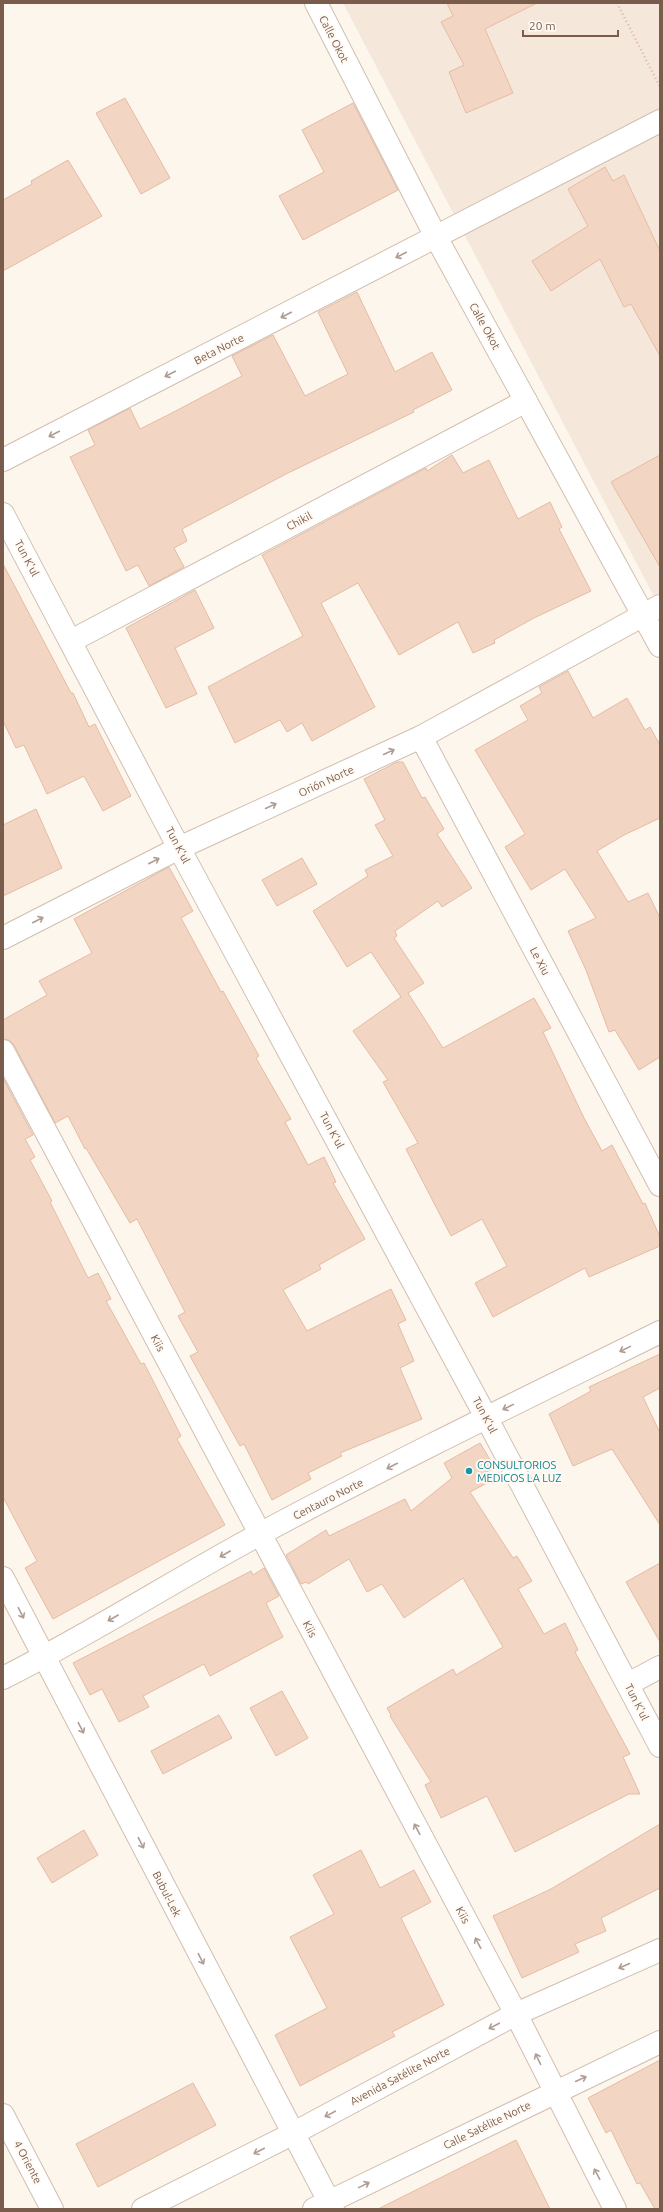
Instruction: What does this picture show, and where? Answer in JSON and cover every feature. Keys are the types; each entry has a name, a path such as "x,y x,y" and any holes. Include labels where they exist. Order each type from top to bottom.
{"street":[{"name":"Calle Okot","path":"316,3 436,237 526,401 651,610 660,646"},
{"name":"Beta Norte","path":"3,460 660,121"},
{"name":"Chikil","path":"71,641 526,401"},
{"name":"Tun K'ul","path":"3,514 179,848 486,1417 660,1746"},
{"name":"Orión Norte","path":"3,938 179,848 421,737 651,610"},
{"name":"Le Xiu","path":"421,737 660,1185"},
{"name":"Kiis","path":"3,1050 259,1534 516,2014 554,2092 616,2209"},
{"name":"Centauro Norte","path":"3,1678 44,1657 259,1534 486,1417 660,1332"},
{"name":"Bubul-Lek","path":"3,1578 268,2087 294,2133 325,2207"},
{"path":"628,1684 660,1667"},
{"name":"Avenida Satélite Norte","path":"143,2209 294,2133 516,2014 660,1950"},
{"name":"Calle Satélite Norte","path":"325,2207 554,2092 660,2042"},
{"name":"4 Oriente","path":"3,2115 52,2209"}],"path":[{"path":"617,3 660,87"}],"shaded area":[{"path":"343,3 660,3 660,608"}],"building":[{"path":"447,3 537,3 485,29 513,93 466,113 449,72 464,65 441,22 453,16"},
{"path":"125,98 170,178 141,194 96,113"},
{"path":"353,103 398,190 303,240 279,196 324,172 302,130"},
{"path":"68,160 102,216 3,271 3,200 32,184 31,181"},
{"path":"605,167 613,181 624,175 660,251 660,356 631,304 624,307 600,259 551,291 532,261 588,226 568,189"},
{"path":"357,292 395,372 432,352 452,390 413,410 414,412 288,473 182,529 187,541 174,548 184,567 149,586 138,565 126,571 70,457 95,445 88,430 130,408 140,429 168,415 242,376 232,356 273,335 305,396 348,374 318,312"},
{"path":"452,455 463,473 489,460 518,519 550,502 562,527 559,529 591,591 534,618 494,640 495,643 473,653 458,622 399,655 358,583 321,603 375,707 312,741 302,723 287,732 280,720 235,743 208,687 303,636 262,555 426,468 427,471"},
{"path":"660,455 660,567 611,482"},
{"path":"3,564 71,693 73,693 89,727 95,724 131,796 103,811 84,776 47,794 24,745 16,748 3,721"},
{"path":"195,590 214,628 175,648 197,694 166,708 126,628"},
{"path":"568,671 593,718 627,698 645,730 650,727 660,745 660,818 624,835 597,851 628,902 648,893 660,918 660,1057 639,1070 615,1030 609,1032 586,970 568,931 596,918 565,869 531,890 505,847 525,834 475,750 528,720 520,706 542,693 539,687"},
{"path":"397,762 403,762 422,798 425,797 444,829 437,834 472,888 442,907 438,901 395,931 397,936 394,938 424,983 408,993 443,1048 534,998 551,1028 543,1032 584,1118 602,1151 612,1145 643,1204 645,1203 660,1237 660,1246 589,1277 585,1268 493,1317 475,1283 507,1266 482,1219 451,1236 406,1149 418,1143 383,1082 388,1080 353,1031 401,997 371,952 347,967 313,911 368,876 365,870 393,856 375,825 385,820 364,779"},
{"path":"36,809 62,868 3,896 3,825"},
{"path":"302,858 317,884 277,906 262,880"},
{"path":"169,867 193,911 181,918 221,992 223,991 259,1056 256,1058 291,1119 285,1122 308,1165 324,1157 336,1182 333,1183 365,1239 319,1265 321,1269 283,1290 307,1331 391,1289 406,1320 398,1324 414,1361 400,1368 422,1419 340,1453 342,1456 308,1473 311,1479 272,1500 244,1444 240,1446 190,1356 198,1352 178,1316 185,1312 137,1219 130,1223 86,1148 85,1149 68,1116 55,1123 14,1045 9,1040 3,1039 3,1020 47,995 39,981 92,953 74,919"},
{"path":"3,1078 33,1135 25,1139 35,1157 30,1160 52,1201 50,1202 88,1278 98,1273 111,1299 106,1301 141,1364 144,1363 181,1436 177,1439 225,1525 53,1619 25,1568 37,1561 3,1497"},
{"path":"660,1354 660,1388 643,1397 660,1433 660,1525 612,1449 573,1466 549,1414 591,1391 589,1387"},
{"path":"480,1443 495,1468 484,1473 487,1483 470,1492 513,1558 517,1556 532,1581 518,1589 544,1634 565,1623 578,1650 575,1652 630,1754 623,1757 640,1794 629,1794 515,1852 487,1796 441,1818 425,1785 431,1782 390,1716 391,1715 387,1708 453,1669 456,1675 503,1647 463,1578 404,1618 382,1584 367,1592 349,1559 308,1584 306,1582 301,1584 286,1555 326,1530 329,1536 405,1499 411,1511 452,1478 444,1463"},
{"path":"660,1563 660,1642 626,1582"},
{"path":"264,1568 279,1596 266,1603 283,1637 210,1676 204,1664 143,1696 149,1707 119,1722 102,1689 90,1695 73,1663 251,1571 253,1575"},
{"path":"282,1691 308,1738 276,1756 250,1708"},
{"path":"219,1715 232,1738 163,1774 151,1751"},
{"path":"660,1824 660,1888 601,1918 606,1931 575,1944 579,1952 522,1978 493,1916 551,1889"},
{"path":"84,1830 98,1855 52,1883 37,1858"},
{"path":"361,1850 380,1888 414,1870 431,1902 401,1918 444,2005 392,2032 395,2036 300,2086 275,2035 327,2008 290,1937 334,1914 313,1875"},
{"path":"660,2060 660,2209 655,2209 640,2183 637,2184 611,2130 606,2133 588,2098"},
{"path":"193,2083 216,2125 98,2187 76,2144"},
{"path":"516,2140 550,2209 378,2209"}],"place":[{"name":"CONSULTORIOS MEDICOS LA LUZ","path":"469,1471"}]}
